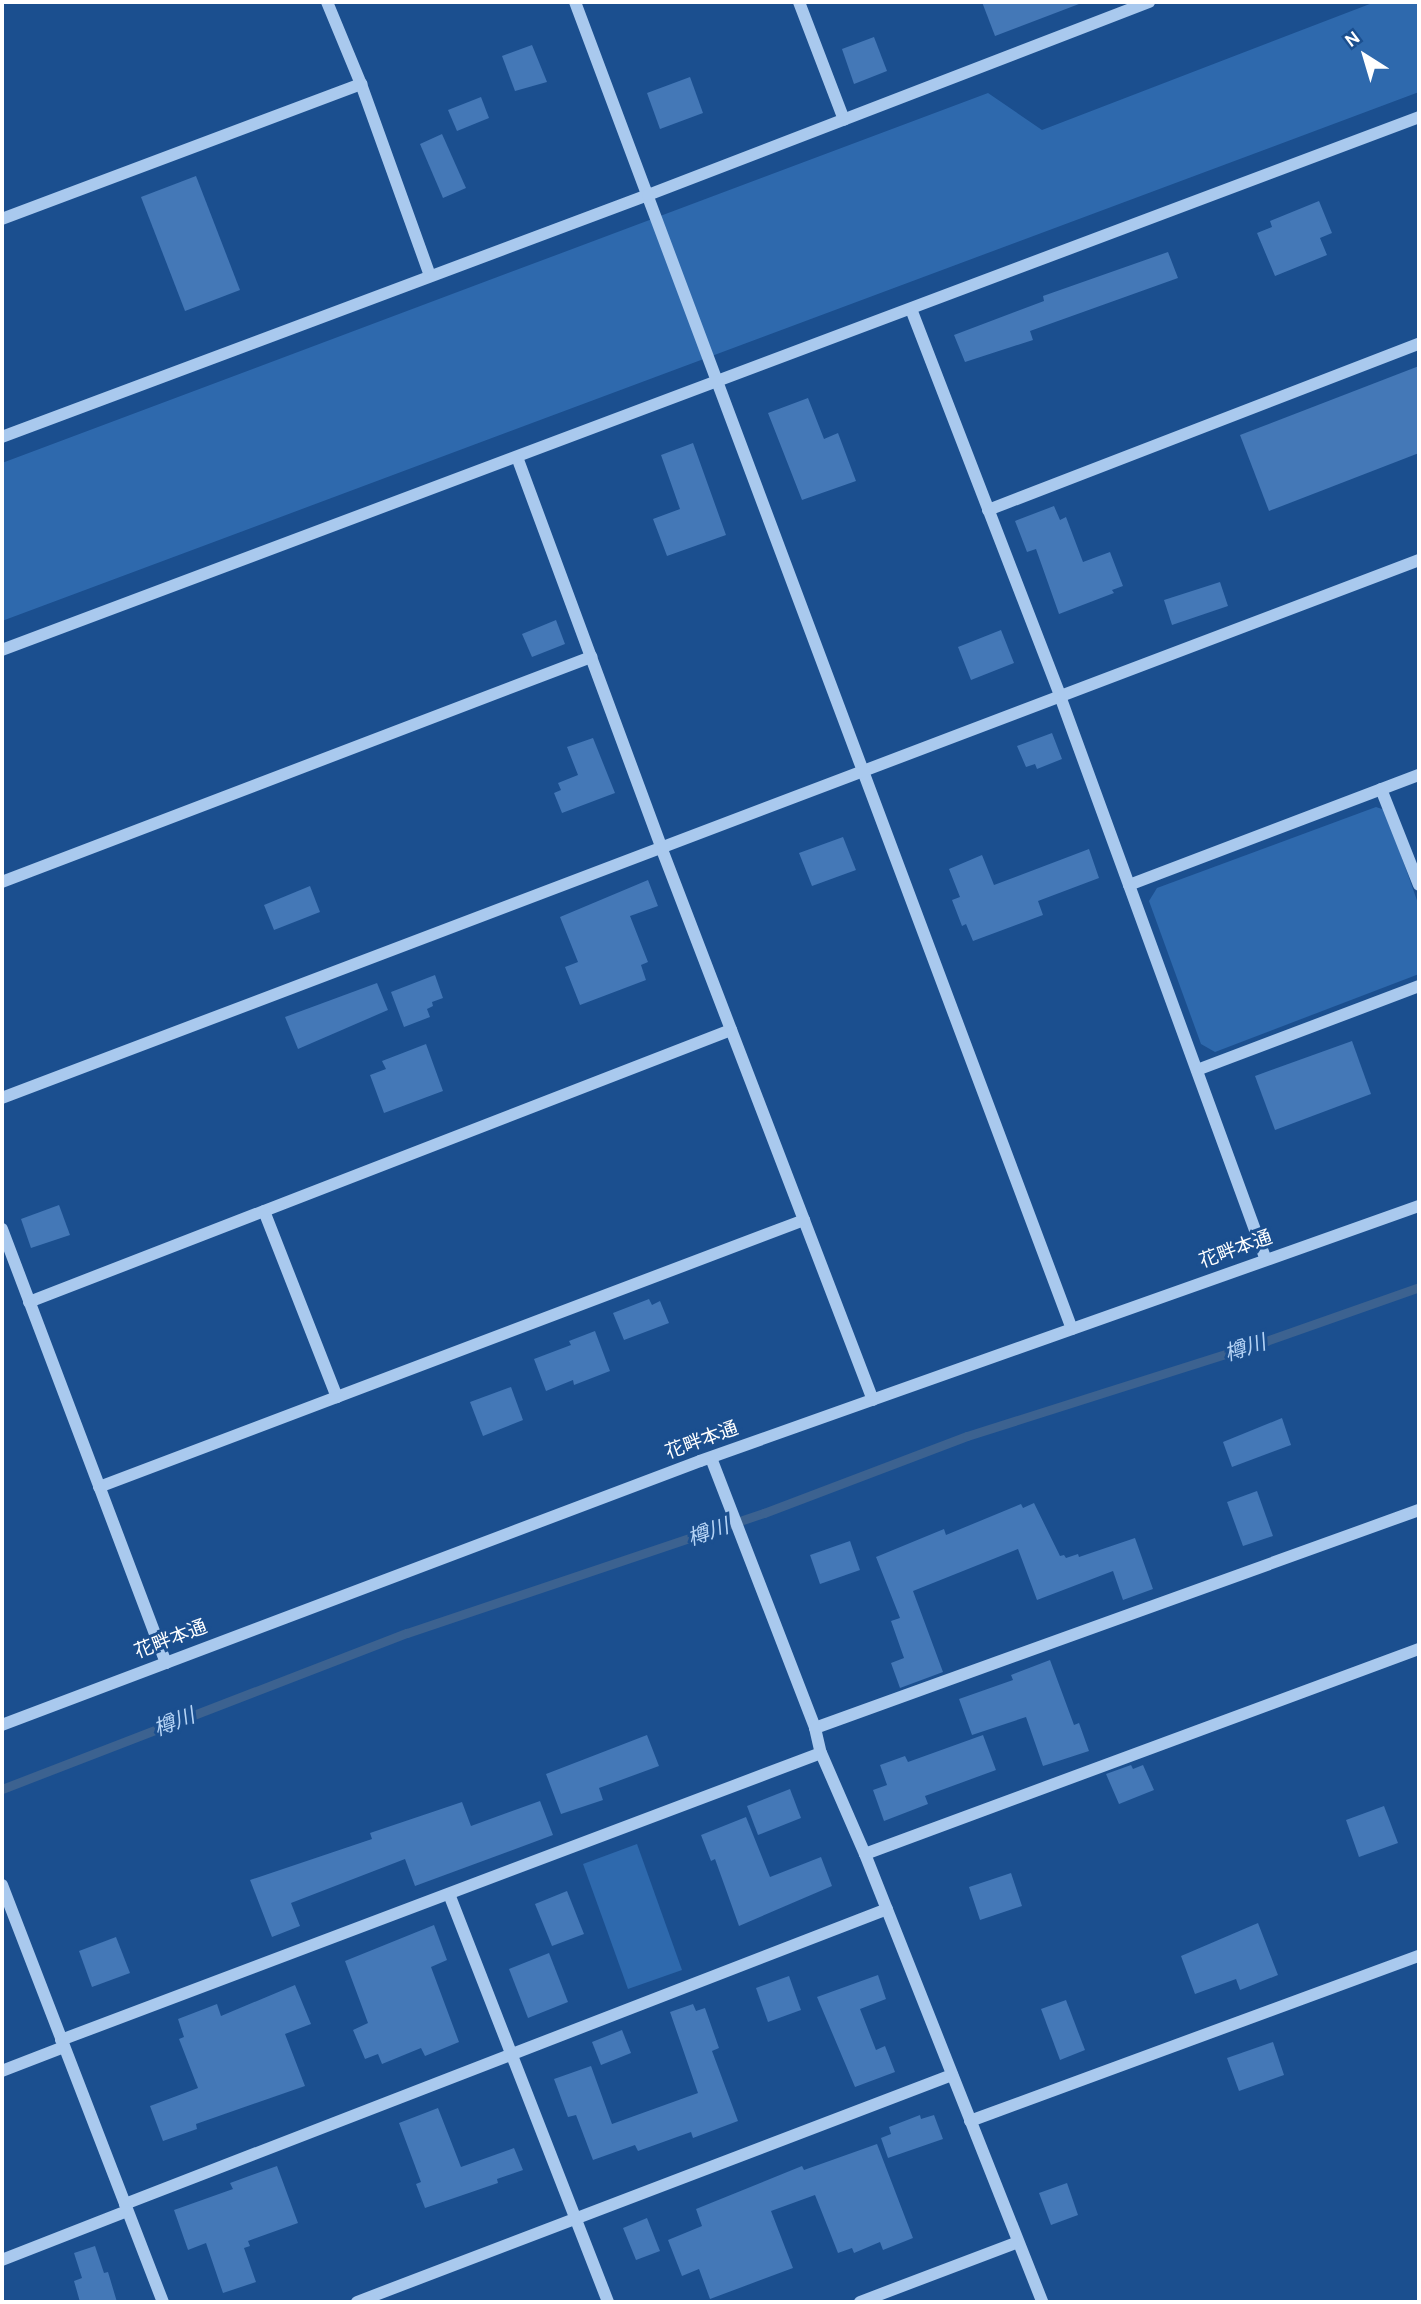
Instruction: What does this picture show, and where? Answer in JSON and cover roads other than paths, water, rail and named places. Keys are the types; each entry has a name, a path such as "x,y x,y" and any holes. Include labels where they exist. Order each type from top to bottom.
{"street":[{"path":"327,2 361,84 430,276"},
{"path":"575,2 1072,1329"},
{"path":"799,2 844,120"},
{"path":"2,437 648,195 1149,2"},
{"path":"2,219 361,84"},
{"path":"2,650 1419,117"},
{"path":"911,309 1059,696 1266,1260"},
{"path":"988,510 1419,344"},
{"path":"517,457 661,848 873,1400"},
{"path":"2,1098 1419,560"},
{"path":"2,882 591,657"},
{"path":"1129,885 1419,775"},
{"path":"1381,789 1419,885"},
{"path":"1197,1070 1419,986"},
{"path":"29,1302 731,1030"},
{"name":"花畔本通","path":"2,1725 710,1458 1419,1206"},
{"path":"264,1211 337,1397"},
{"path":"99,1487 804,1220"},
{"path":"2,1229 166,1663"},
{"path":"710,1458 815,1728 821,1753 865,1854 1042,2302"},
{"path":"815,1728 1419,1510"},
{"path":"865,1854 1419,1650"},
{"path":"2,2071 63,2044 449,1894 821,1753"},
{"path":"2,1885 163,2302"},
{"path":"449,1894 608,2302"},
{"path":"2,2260 126,2207 511,2054 887,1909"},
{"path":"970,2121 1419,1956"},
{"path":"357,2302 952,2074"},
{"path":"860,2302 1018,2242"}],"waterway":[{"name":"樽川","path":"2,1789 407,1633 764,1513 967,1436 1266,1341 1419,1287"}]}
